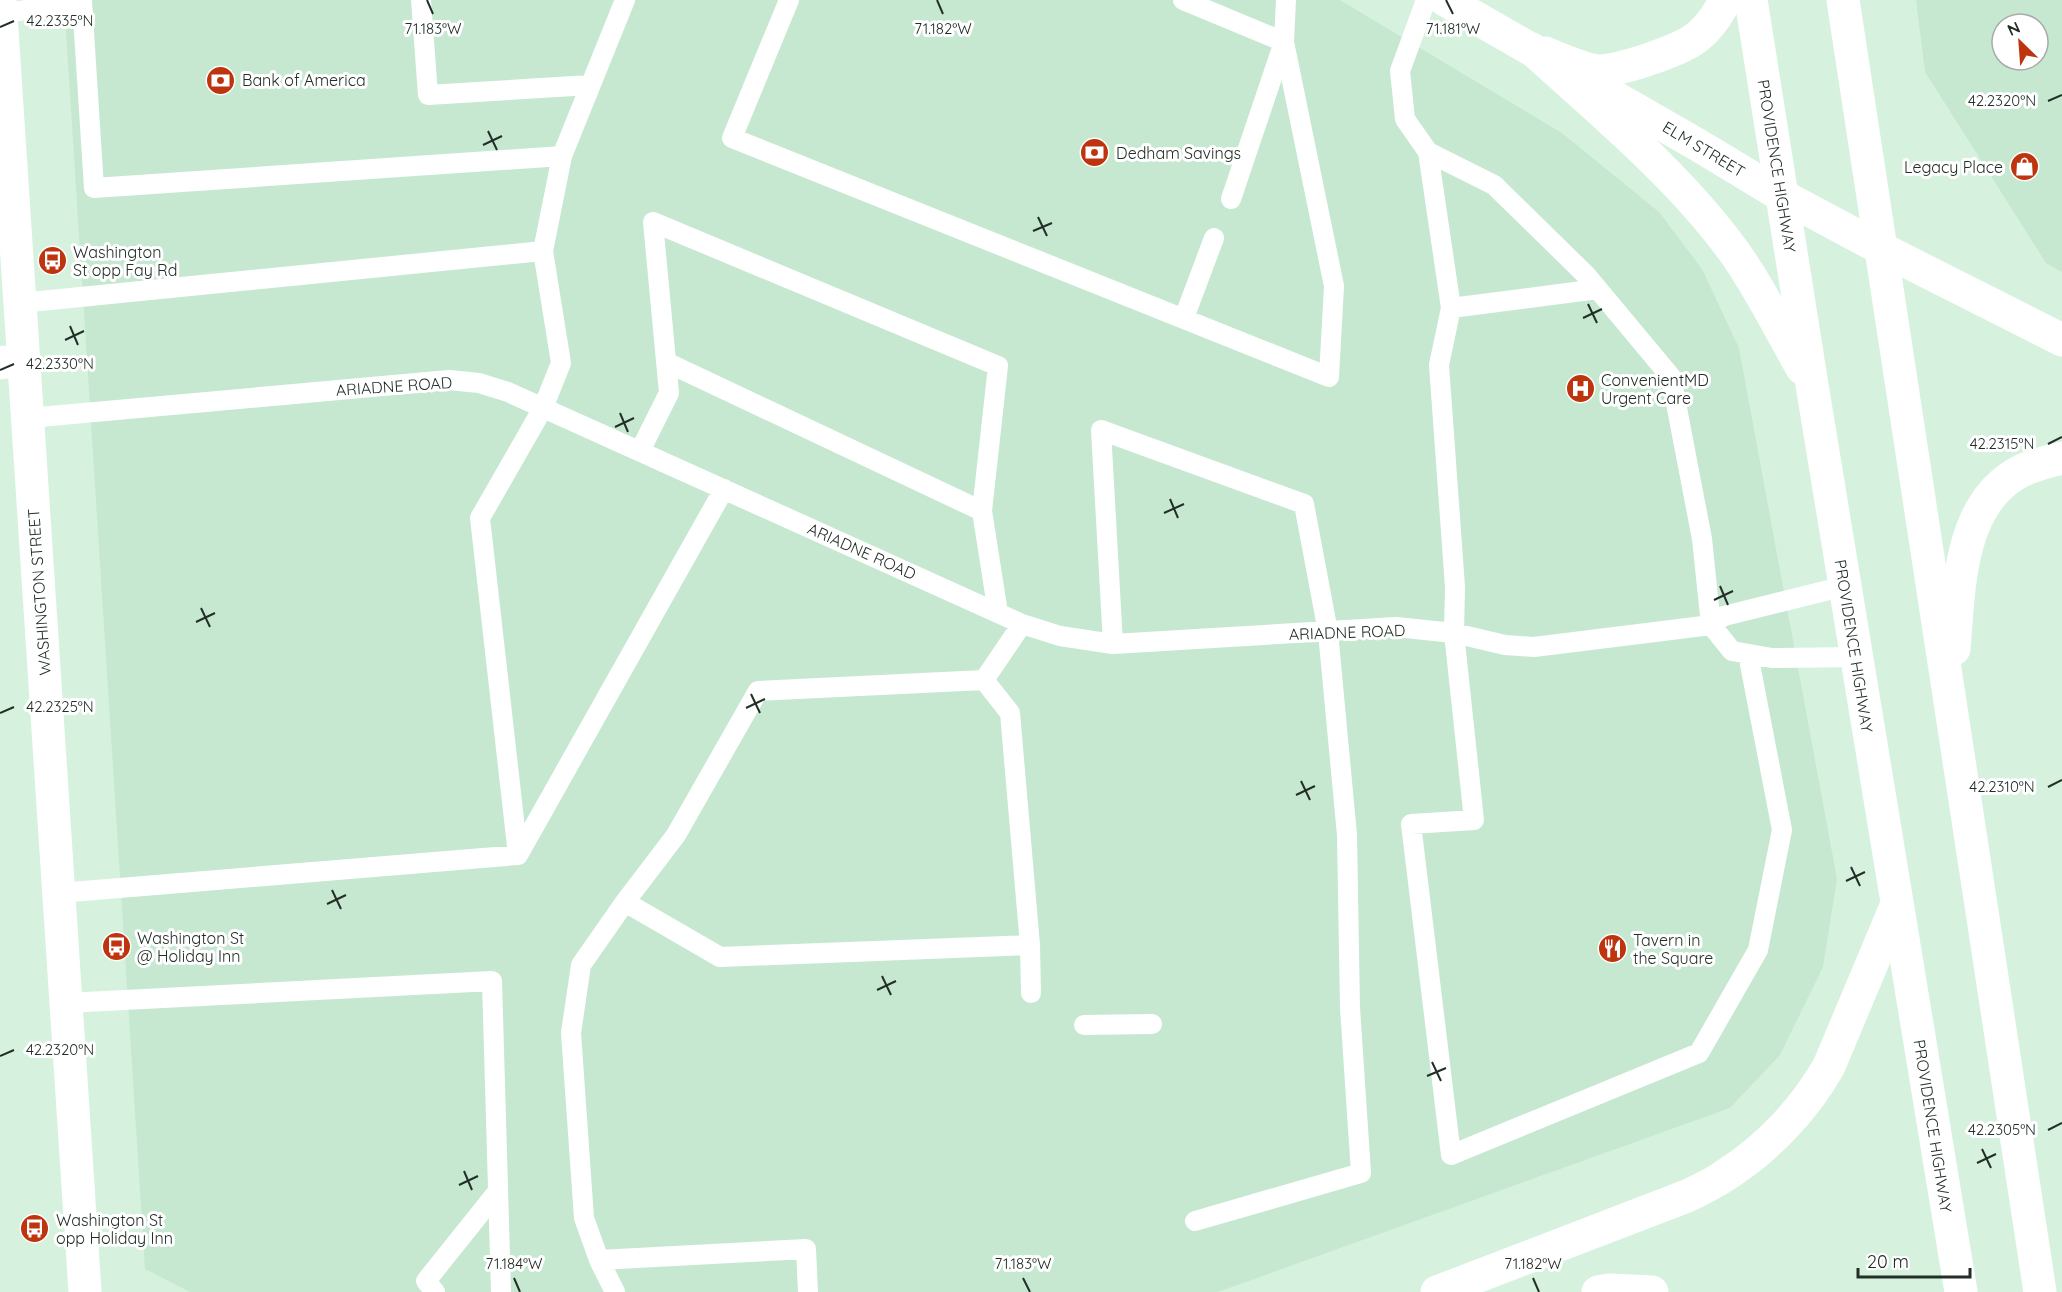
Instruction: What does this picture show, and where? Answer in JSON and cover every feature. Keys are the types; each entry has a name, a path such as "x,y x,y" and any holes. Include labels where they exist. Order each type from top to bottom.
{"main road":[{"name":"ELM STREET","path":"1445,0 1781,195 2062,340"},
{"path":"1532,49 1597,71 1621,67 1690,42 1719,12 1725,0"},
{"name":"PROVIDENCE HIGHWAY","path":"1751,0 1961,1292"},
{"path":"1843,0 2040,1292"},
{"name":"WASHINGTON STREET","path":"1,7 20,303 12,361 28,418 85,1284"},
{"path":"1532,49 1626,135 1705,214 1734,252 1812,386"},
{"path":"1950,699 1964,560 1975,521 1992,494 2014,475 2062,458"},
{"path":"1437,1292 1687,1196 1724,1177 1761,1148 1792,1118 1818,1085 1829,1066 1897,904"},
{"path":"1598,1292 1652,1292"}],"lane":[{"path":"1,7 82,0 94,188 562,156"},
{"path":"421,0 428,95 590,85"},
{"path":"518,855 480,518 543,408 561,363 543,251 562,156 625,0"},
{"path":"789,0 732,138 1329,377 1334,286 1284,42 1286,0"},
{"path":"1183,0 1284,42"},
{"path":"1426,0 1400,71 1405,119 1428,152 1451,308 1439,365 1455,587 1454,633 1474,820 1411,824 1451,1155 1699,1053 1758,950 1782,830 1748,654"},
{"path":"1231,199 1284,42"},
{"path":"1428,152 1494,185 1586,275 1671,376 1702,539 1711,625 1732,651 1772,658 1856,657"},
{"path":"640,451 669,393 653,222 998,366 982,510 998,613"},
{"path":"1184,318 1214,238"},
{"path":"20,303 543,251"},
{"path":"1451,308 1598,289"},
{"path":"666,362 982,510"},
{"name":"ARIADNE ROAD","path":"28,418 449,380 479,383 508,392 1022,624 1060,636 1113,644 1396,627 1454,633 1505,645 1534,647 1711,625 1724,615 1845,586"},
{"path":"1113,644 1101,430 1304,504 1328,632 1347,835 1350,1008 1361,1173 1195,1221"},
{"path":"518,855 724,489"},
{"path":"984,680 1022,624"},
{"path":"615,1292 599,1260 584,1218 571,1034 581,965 625,902 676,836 758,691 984,680"},
{"path":"984,680 1010,713 1030,945 1031,993"},
{"path":"59,893 518,855"},
{"path":"625,902 720,957 1030,945"},
{"path":"66,1003 492,981 501,1292"},
{"path":"1084,1025 1152,1024"},
{"path":"435,1292 426,1281 498,1191"},
{"path":"599,1260 807,1249 808,1292"}],"shaded area":[{"path":"64,0 1340,0 1562,133 1659,212 1702,269 1739,348 1837,879 1823,967 1780,1055 1730,1108 1218,1292 190,1292 145,1269"},
{"name":"Legacy Place","path":"1916,0 2062,0 2062,272 2046,263 1925,72"}],"place":[{"name":"Bank of America","path":"221,80"},
{"name":"Dedham Savings","path":"1095,153"},
{"name":"Legacy Place","path":"2024,167"},
{"name":"Washington St opp Fay Rd","path":"52,261"},
{"name":"ConvenientMD Urgent Care","path":"1580,389"},
{"name":"Washington St @ Holiday Inn","path":"116,947"},
{"name":"Tavern in the Square","path":"1612,949"},
{"name":"Washington St opp Holiday Inn","path":"35,1229"}]}
